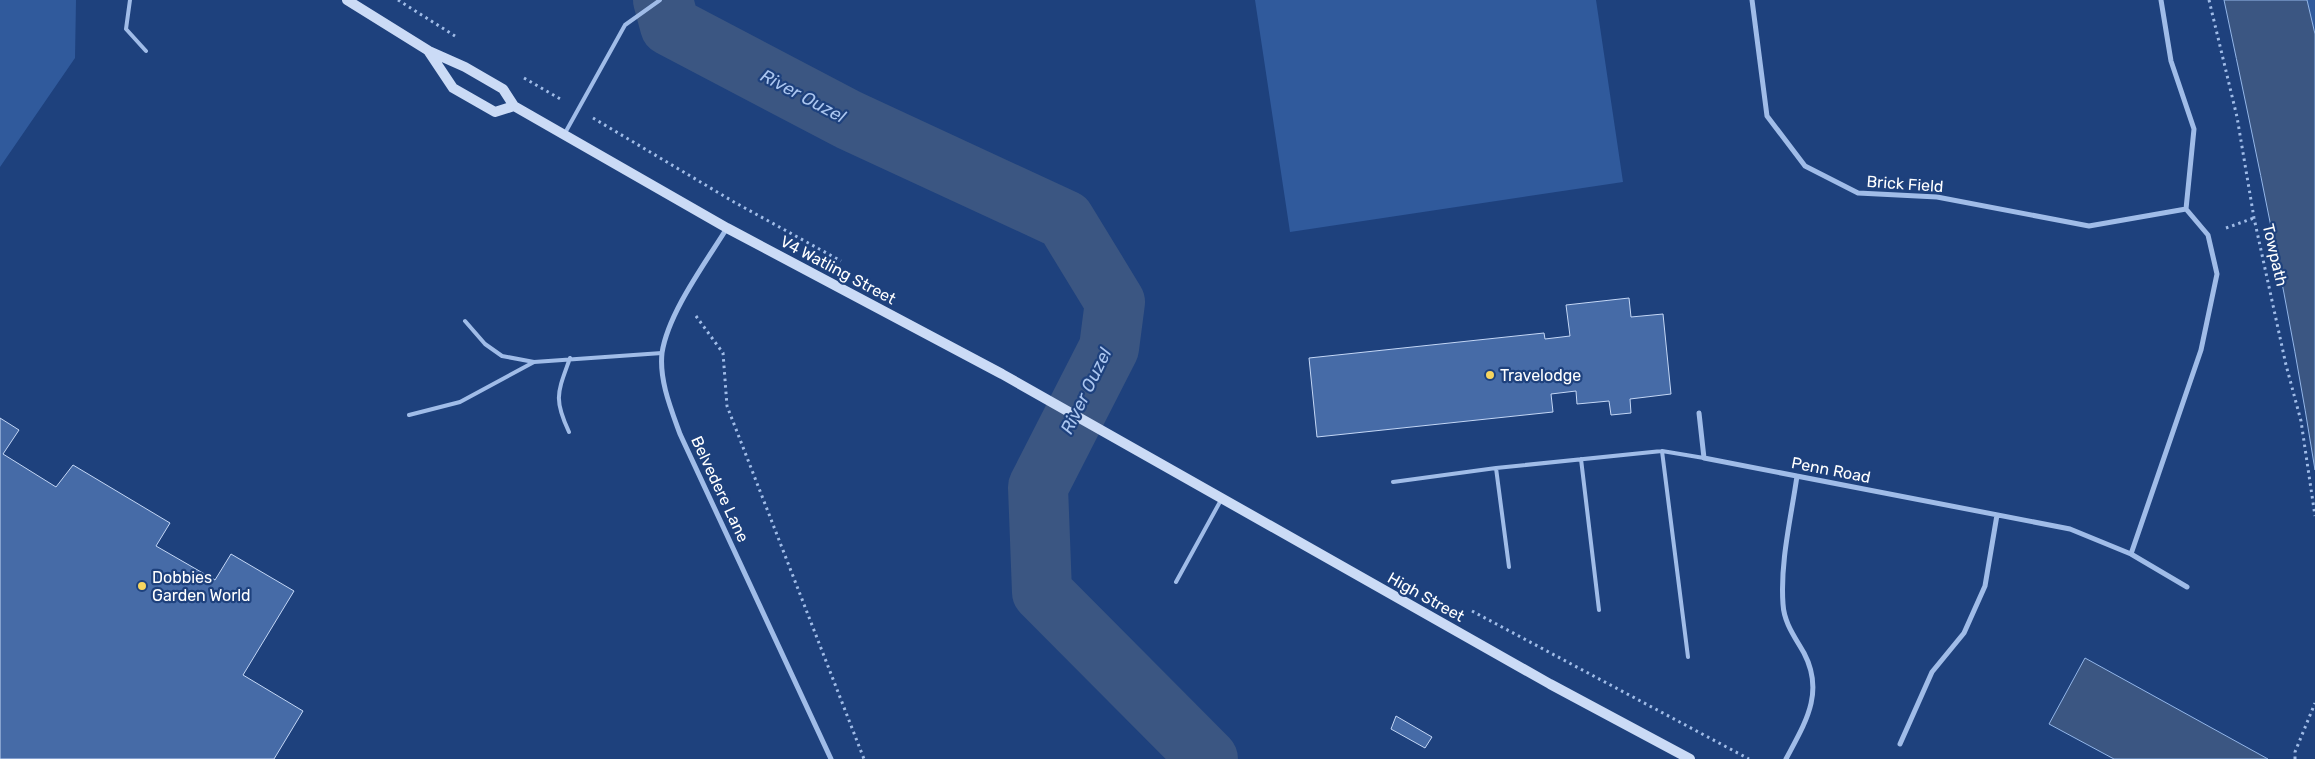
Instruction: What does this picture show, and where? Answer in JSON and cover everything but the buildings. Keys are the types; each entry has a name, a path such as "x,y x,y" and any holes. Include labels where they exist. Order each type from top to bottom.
{"street":[{"name":"V4 Watling Street","path":"347,0 429,51 465,66 503,89 514,106 565,133 727,228 1002,374 1148,458"},
{"name":"Brick Field","path":"1752,0 1767,116 1805,166 1858,193 1937,197 2089,226 2186,209"},
{"path":"2131,554 2201,350 2216,274 2208,235 2186,209 2194,128 2170,61 2160,0"},
{"name":"V4 Watling Street","path":"429,51 453,88 495,112 514,106"},
{"name":"Belvedere Lane","path":"727,228 683,300 672,322 662,353 664,384 680,434 831,759"},
{"path":"1699,414 1704,458"},
{"name":"High Street","path":"1148,458 1550,684 1690,759"},
{"name":"Penn Road","path":"1704,458 2070,529 2131,554 2187,587"},
{"path":"1786,759 1810,715 1814,682 1805,655 1790,632 1783,606 1784,576 1796,476"},
{"path":"1900,744 1932,672 1964,633 1985,586 1997,514"}],"lane":[{"path":"130,0 126,29 146,51"},
{"path":"565,133 625,25 660,0"},
{"path":"465,321 485,344 502,356 534,362 662,353"},
{"path":"569,432 560,413 558,398 559,386 570,358"},
{"path":"409,415 460,402 534,362"},
{"path":"1392,482 1496,468 1662,451 1704,458"},
{"path":"1662,451 1688,657"},
{"path":"1581,459 1599,610"},
{"path":"1496,468 1509,567"},
{"path":"1176,582 1221,500"}],"path":[{"path":"398,0 462,40"},
{"name":"Towpath","path":"2209,0 2238,117 2254,218 2286,365 2301,421 2315,516"},
{"path":"518,75 734,202 847,263"},
{"path":"2208,235 2254,218"},
{"path":"683,300 723,353 727,406 864,759"},
{"path":"1470,610 1749,759"},
{"path":"2295,759 2295,752 2315,702"}],"shaded area":[{"path":"0,0 76,0 75,58 0,167"},
{"path":"1255,0 1596,0 1623,182 1290,232"},
{"path":"2224,0 2307,0 2315,34 2315,470 2284,293"},
{"path":"2307,0 2315,0 2315,34"},
{"path":"2085,658 2268,759 2114,759 2049,724"}],"waterway":[{"name":"River Ouzel","path":"663,0 670,26 849,120 1065,220 1115,302 1109,348 1038,487 1042,592 1208,759"}],"place":[{"name":"Travelodge","path":"1490,375"},
{"name":"Dobbies Garden World","path":"142,586"}]}
